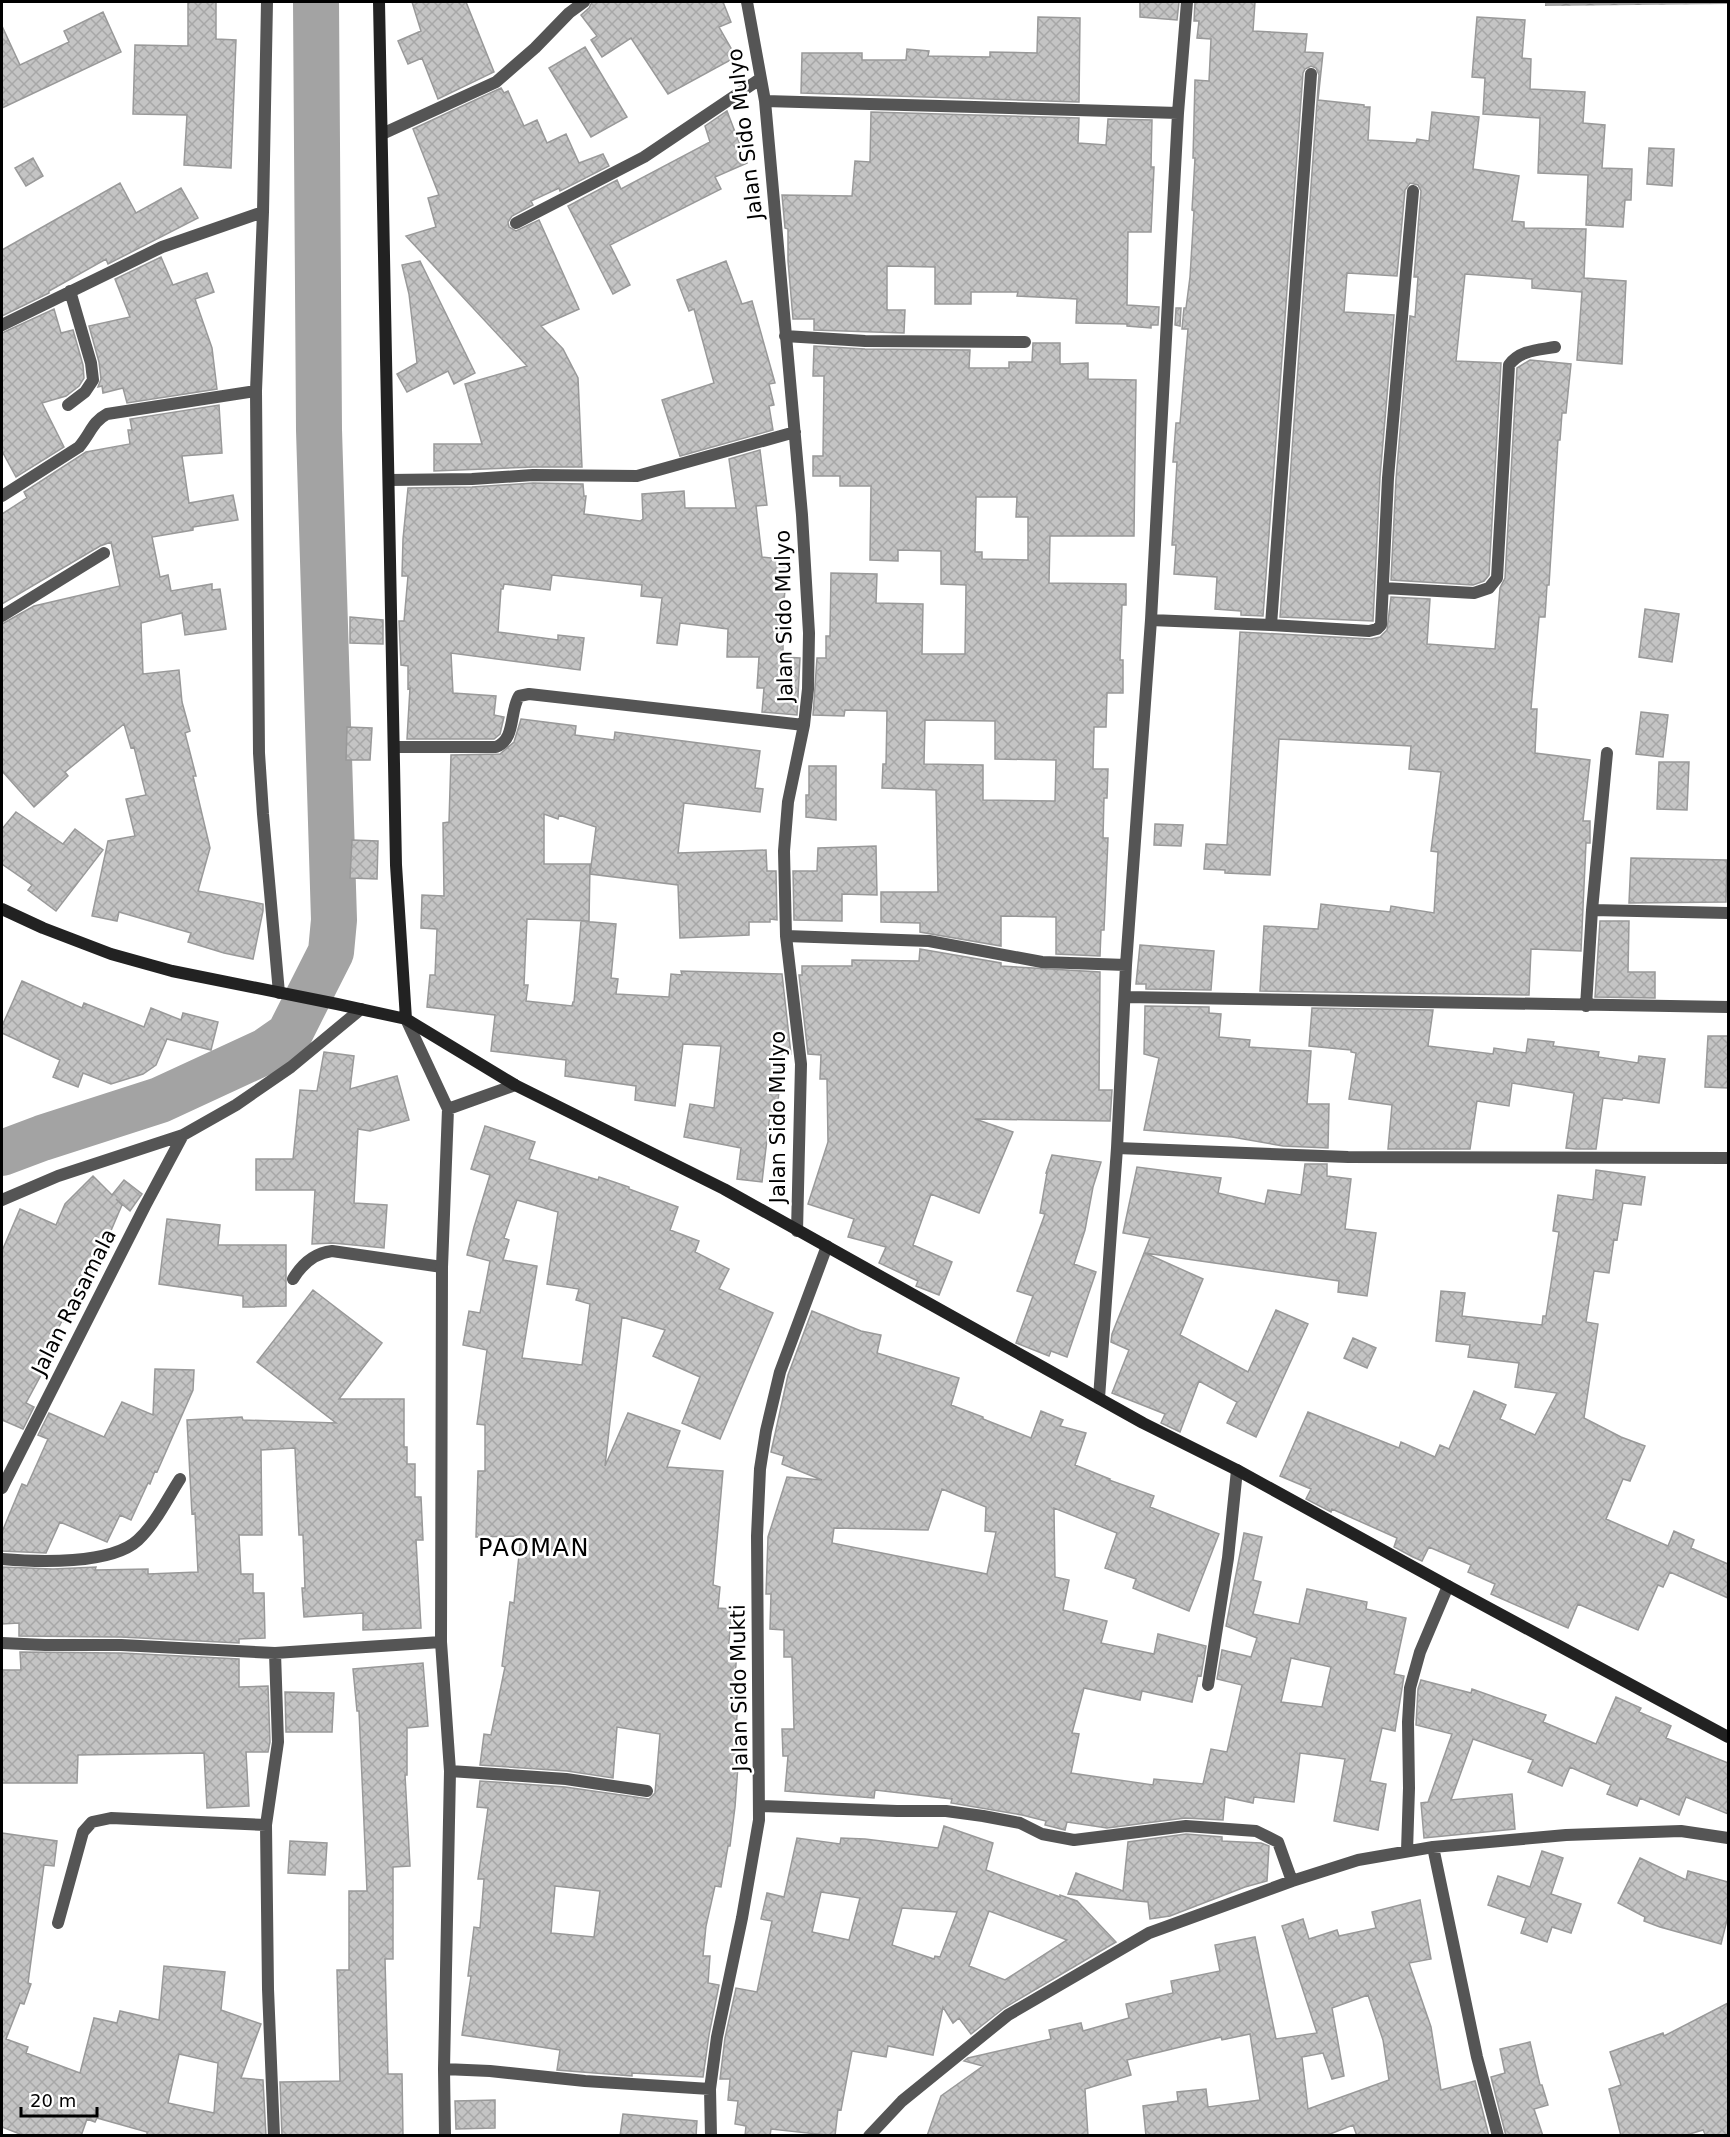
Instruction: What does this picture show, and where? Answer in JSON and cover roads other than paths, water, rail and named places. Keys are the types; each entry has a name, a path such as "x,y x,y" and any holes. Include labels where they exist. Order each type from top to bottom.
{"street":[{"path":"267,2 263,212 256,391 259,753 262,814 285,994"},
{"path":"379,2 396,865 406,1020 448,1109 442,1267 441,1642 450,1771 444,2069 445,2136"},
{"path":"382,134 496,82 535,48 569,13 584,2"},
{"name":"Jalan Sido Mulyo","path":"747,2 765,101 802,515 809,633 808,689 804,725 788,802 784,851 786,936 801,1064 797,1231"},
{"path":"1099,1398 1117,1148 1126,965 1152,620 1178,113 1186,2"},
{"path":"1271,625 1311,74"},
{"path":"516,223 644,157 760,79"},
{"path":"765,101 1178,113"},
{"path":"1152,620 1377,629 1381,625 1388,478 1413,191"},
{"path":"2,325 162,247 263,212"},
{"path":"68,405 84,392 93,380 91,363 70,291"},
{"path":"785,336 865,341 1025,342"},
{"path":"1383,588 1474,593 1489,588 1497,578 1509,365 1528,351 1555,347"},
{"path":"2,496 79,447 88,437 96,420 107,414 256,391"},
{"path":"389,480 472,479 533,475 637,476 795,432"},
{"path":"2,616 104,553"},
{"path":"395,747 496,747 508,738 514,705 519,696 529,694 804,725"},
{"path":"1586,1006 1592,910 1607,753"},
{"path":"2,909 43,928 111,954 172,971 406,1020 514,1085 724,1190 1143,1423 1237,1470 1728,1737"},
{"path":"1592,910 1728,913"},
{"path":"786,936 929,941 1042,962 1126,965"},
{"path":"1125,997 1728,1007"},
{"path":"2,1200 58,1176 183,1135 236,1105 291,1067 361,1009"},
{"path":"448,1109 514,1085"},
{"name":"Jalan Rasamala","path":"2,1488 183,1135"},
{"path":"1117,1148 1348,1157 1728,1158"},
{"name":"Jalan Sido Mukti","path":"711,2136 710,2089 717,2037 742,1918 759,1820 757,1536 760,1469 780,1372 827,1246"},
{"path":"293,1279 312,1258 319,1253 332,1251 442,1267"},
{"path":"1208,1685 1227,1558 1237,1470"},
{"path":"2,1559 97,1557 118,1551 136,1542 151,1526 180,1479"},
{"path":"1407,1851 1410,1688 1420,1652 1448,1586"},
{"path":"2,1643 121,1645 275,1653 441,1642"},
{"path":"274,2136 268,1989 266,1825 278,1742 275,1653"},
{"path":"450,1771 566,1779 647,1791"},
{"path":"760,1806 897,1812 946,1811 1020,1824 1042,1834 1074,1840 1186,1826 1256,1831 1278,1842 1292,1881"},
{"path":"58,1923 83,1832 92,1822 111,1818 266,1825"},
{"path":"869,2136 902,2101 1008,2014 1149,1933 1292,1881 1358,1860 1433,1847 1566,1835 1660,1832 1681,1832 1728,1838"},
{"path":"1433,1847 1477,2057 1498,2136"},
{"path":"444,2069 710,2089"}],"water":[{"path":"1545,2 1728,2 1728,4 1545,6"}],"waterway":[{"path":"2,1153 160,1100 266,1051 289,1035 331,952 334,920 319,430 316,2"}],"district":[{"name":"PAOMAN","path":"534,1548"}]}
